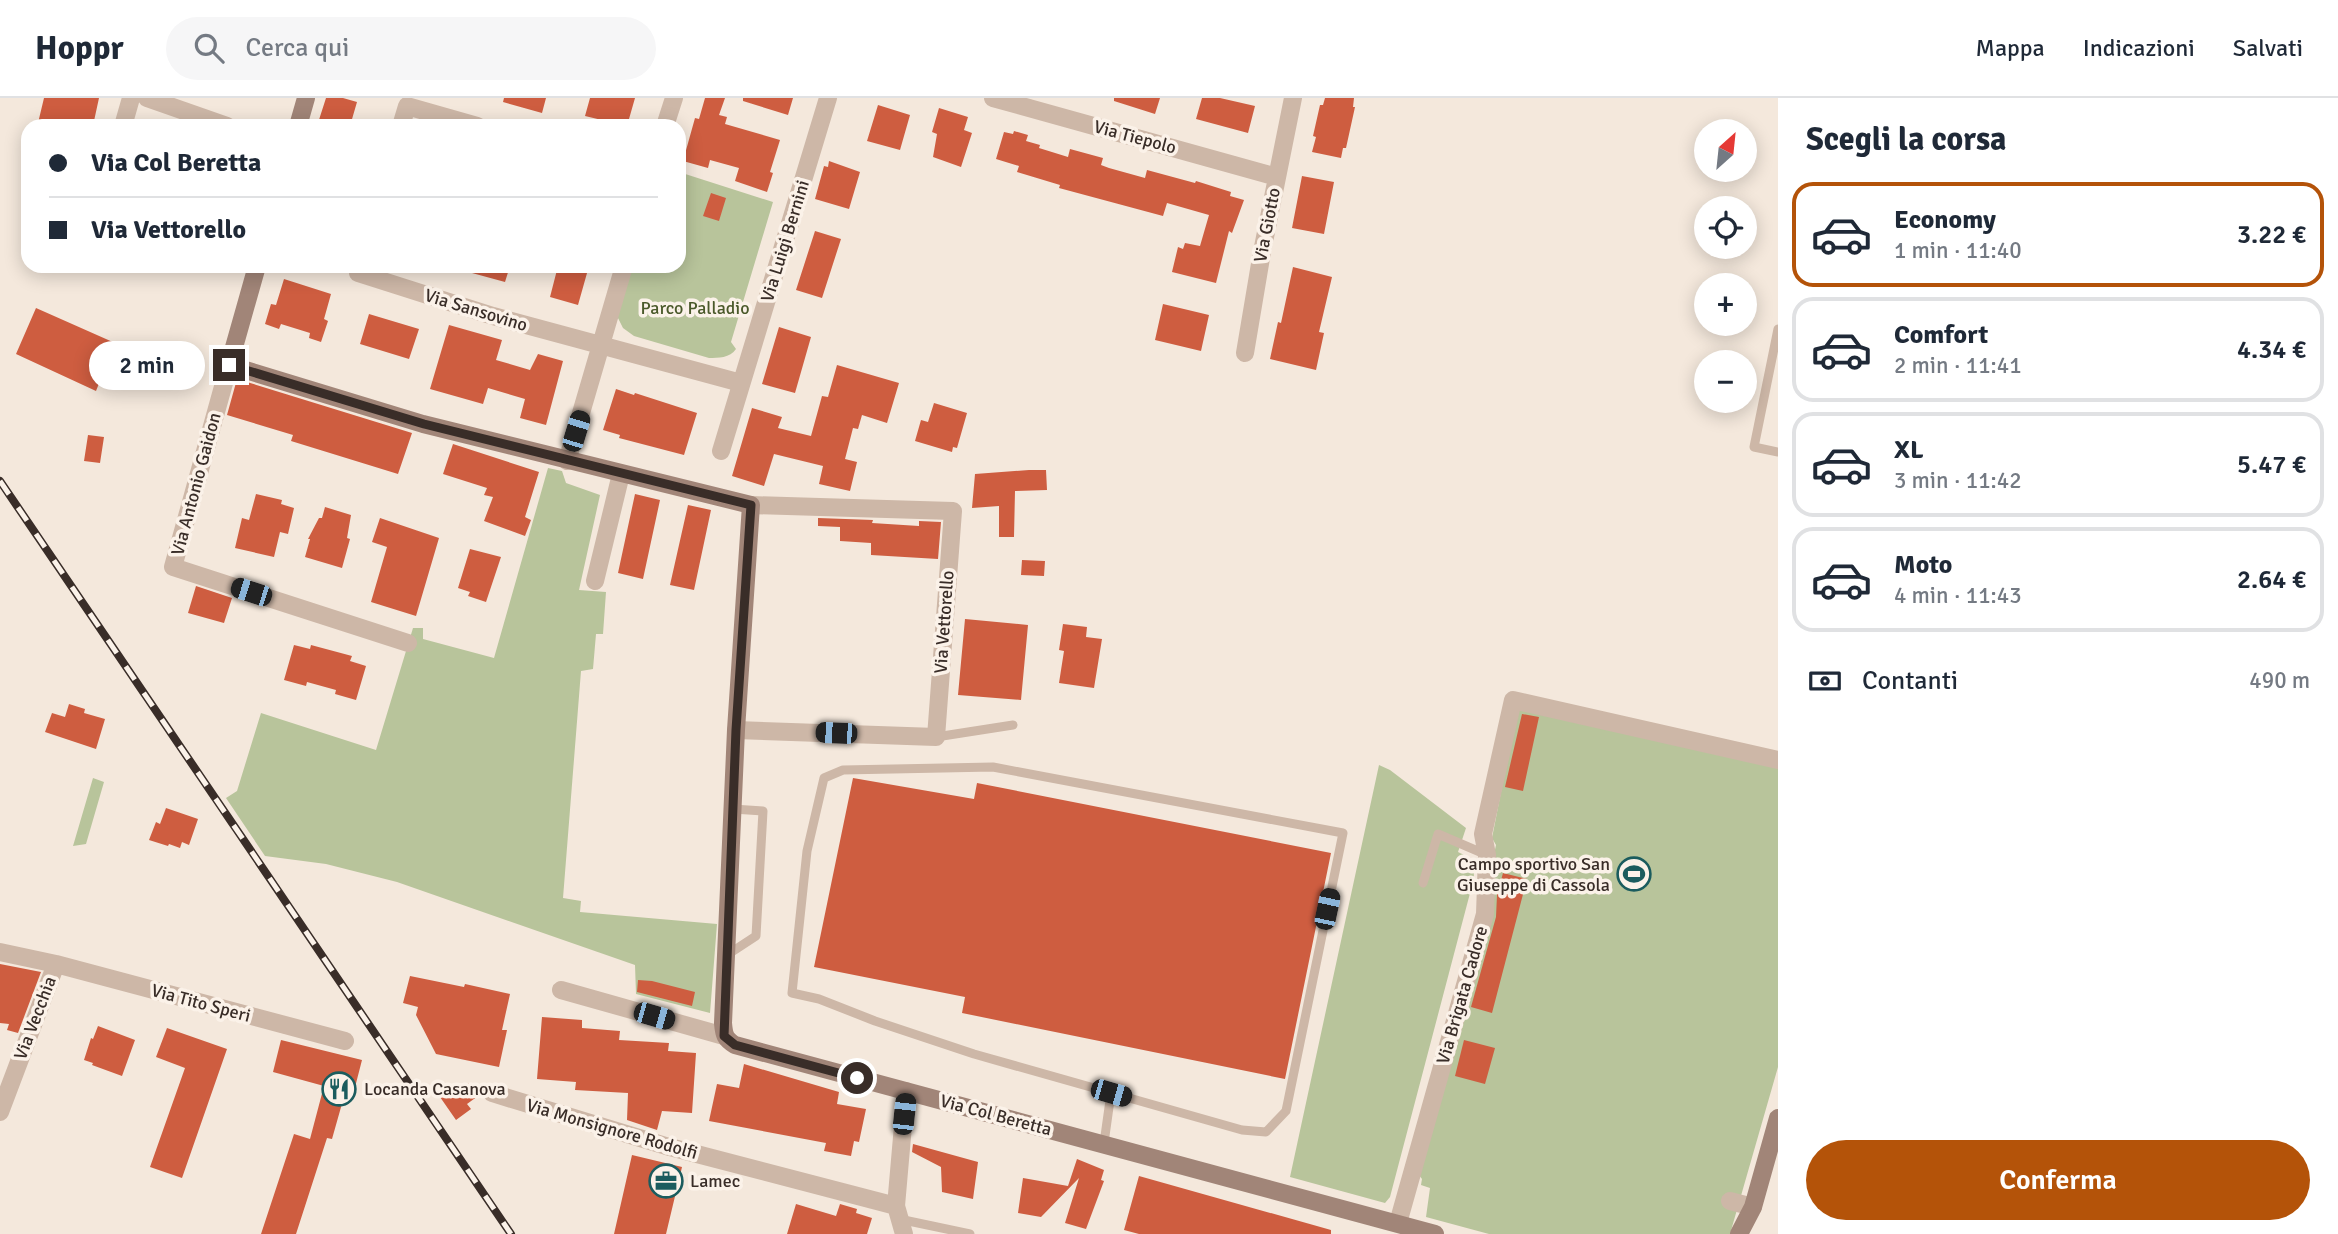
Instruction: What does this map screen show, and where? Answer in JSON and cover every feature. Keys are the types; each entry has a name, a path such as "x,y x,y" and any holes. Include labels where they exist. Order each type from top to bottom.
{"street":[{"path":"125,119 131,98"},
{"path":"147,98 206,119"},
{"path":"300,119 306,98"},
{"path":"667,119 674,98"},
{"name":"Via Luigi Bernini","path":"721,451 828,98"},
{"name":"Via Tiepolo","path":"993,98 1277,177"},
{"name":"Via Giotto","path":"1245,354 1293,98"},
{"path":"403,119 407,106 452,119"},
{"path":"229,365 255,273"},
{"name":"Via Sansovino","path":"358,273 493,316 601,345"},
{"path":"566,461 622,273"},
{"path":"601,345 741,383"},
{"name":"Via Vettorello","path":"229,365 424,424 751,505 953,511 936,737"},
{"name":"Via Antonio Gaidon","path":"229,365 173,567 408,643"},
{"path":"595,581 621,474"},
{"path":"724,1036 736,730 751,505"},
{"name":"Via Brigata Cadore","path":"1398,1223 1485,914 1487,855 1483,834 1513,701 1778,760"},
{"path":"736,730 936,737"},
{"name":"Via Tito Speri","path":"0,952 56,964 345,1041"},
{"name":"Via Vecchia","path":"0,1112 56,964"},
{"name":"Via Col Beretta","path":"561,990 724,1036 735,1045 1435,1234"},
{"path":"900,1220 906,1091"},
{"name":"Via Monsignore Rodolfi","path":"492,1093 900,1220"},
{"path":"1739,1234 1753,1207 1778,1118"},
{"path":"1730,1201 1753,1207"}],"lane":[{"path":"1778,329 1754,446 1778,452"},
{"path":"936,737 1013,725"},
{"path":"993,767 1343,833 1286,1111 1266,1132 1242,1130 1111,1093 974,1054 792,992 807,850 824,778 843,770 993,767"},
{"path":"726,955 756,936 763,811 733,809"},
{"path":"1423,884 1438,834 1487,855"},
{"path":"1104,1143 1111,1093"},
{"path":"900,1220 970,1234"}],"green space":[{"name":"Parco Palladio","path":"686,174 773,202 731,342 736,349 731,354 709,358 634,336 623,328 616,314 628,273 686,273"},
{"path":"548,468 562,471 566,483 600,495 579,590 606,592 603,634 596,634 593,669 581,671 563,898 581,901 580,912 717,924 710,1013 636,994 635,965 397,882 326,864 265,856 226,798 237,791 261,713 376,750 413,628 423,628 423,639 494,658"},
{"name":"Campo sportivo San Giuseppe di Cassola","path":"1519,700 1778,757 1778,1067 1730,1234 1489,1234 1426,1217 1430,1188 1421,1185 1422,1179 1419,1175 1458,1019 1496,845 1492,838"},
{"path":"1379,765 1390,770 1466,828 1458,852 1471,862 1474,878 1390,1197 1385,1203 1290,1177"},
{"path":"93,778 104,782 86,844 73,846"}],"building":[{"path":"44,98 99,98 94,119 39,119"},
{"path":"326,98 343,98 357,102 352,119 319,119"},
{"path":"504,98 546,98 542,113 503,102"},
{"path":"590,98 635,98 629,119 598,119 585,116"},
{"path":"705,98 725,98 719,115 727,117 725,124 780,140 767,192 735,181 739,168 710,160 708,168 686,162 686,150 695,118 699,119"},
{"path":"743,98 793,98 788,115 743,101"},
{"path":"1114,98 1160,98 1155,114 1114,101"},
{"path":"1202,98 1220,98 1255,106 1248,133 1196,119"},
{"path":"1325,98 1354,98 1355,107 1346,148 1343,148 1341,158 1312,152 1320,105 1323,105"},
{"path":"878,105 910,115 900,150 867,141"},
{"path":"939,108 968,117 964,130 972,133 961,167 933,157 937,134 932,132"},
{"path":"1014,131 1028,135 1026,141 1040,145 1039,148 1068,157 1070,149 1103,158 1101,165 1109,168 1145,178 1147,170 1195,183 1196,181 1231,192 1230,196 1244,200 1232,233 1229,231 1216,283 1172,272 1178,247 1183,249 1185,243 1200,246 1209,215 1167,203 1163,216 1059,188 1060,185 1017,172 1019,166 996,159 1004,132 1013,134"},
{"path":"829,161 860,172 849,209 815,199 824,166 828,167"},
{"path":"1302,176 1334,182 1324,234 1292,228"},
{"path":"711,193 726,198 719,221 703,216"},
{"path":"815,231 841,239 822,298 796,290"},
{"path":"1293,267 1332,277 1319,332 1324,333 1316,370 1270,359"},
{"path":"472,273 508,273 505,282"},
{"path":"556,273 587,273 578,305 550,297"},
{"path":"284,279 331,294 324,319 328,321 321,342 309,338 310,333 281,324 279,329 265,324 271,304 276,305"},
{"path":"1163,304 1209,315 1201,351 1155,340"},
{"path":"36,308 115,343 96,391 16,354"},
{"path":"369,314 419,329 409,359 360,344"},
{"path":"449,325 502,340 496,360 530,370 538,354 563,361 546,425 520,418 525,399 488,388 483,404 430,389"},
{"path":"779,327 811,337 795,393 762,384"},
{"path":"837,365 899,383 887,423 862,415 858,429 853,428 845,459 857,462 850,491 819,484 823,466 774,454 764,486 732,476 752,408 782,417 778,428 811,436 822,396 828,397"},
{"path":"237,379 412,433 398,474 291,441 293,435 227,415"},
{"path":"616,389 697,413 684,455 619,438 620,435 603,430"},
{"path":"934,403 967,413 957,448 953,447 952,452 915,441 921,420 928,422"},
{"path":"88,435 104,437 100,463 84,461"},
{"path":"453,444 539,472 525,517 531,520 525,536 484,521 493,497 484,495 487,488 443,474"},
{"path":"1046,470 1047,490 1015,491 1014,537 999,537 999,506 972,508 975,474"},
{"path":"256,494 282,500 281,504 294,508 288,534 280,532 274,557 235,548 242,518 249,520"},
{"path":"635,494 660,500 643,579 618,573"},
{"path":"688,505 711,510 694,590 670,585"},
{"path":"325,507 351,515 347,538 350,539 342,568 305,557 308,539 319,518 322,518"},
{"path":"380,518 439,538 416,616 371,602 387,547 372,542"},
{"path":"818,518 873,520 872,523 919,526 919,521 941,522 938,559 871,555 871,543 840,541 840,527 818,526"},
{"path":"470,549 501,557 486,602 468,596 470,592 458,588"},
{"path":"1022,560 1045,561 1044,576 1021,575"},
{"path":"196,586 232,598 224,623 188,613"},
{"path":"965,619 1028,625 1021,700 958,695"},
{"path":"1063,624 1087,627 1086,637 1102,639 1094,688 1059,683 1064,651 1059,650"},
{"path":"294,645 310,649 311,645 352,656 350,661 366,666 356,700 335,694 336,690 307,682 306,686 284,680"},
{"path":"69,704 85,709 84,713 105,719 96,749 45,732 52,713 65,717"},
{"path":"1522,714 1539,717 1523,791 1505,787"},
{"path":"853,778 974,799 977,783 1331,853 1285,1079 962,1013 965,997 814,967"},
{"path":"166,808 198,819 189,845 182,842 180,848 149,840 156,822 160,824"},
{"path":"1503,873 1527,879 1492,1013 1471,1007 1496,917 1497,895"},
{"path":"0,964 41,972 18,1033 7,1030 9,1024 0,1023"},
{"path":"410,976 510,994 502,1030 507,1030 499,1067 436,1054 416,1015 418,1007 403,1003"},
{"path":"638,980 695,992 692,1006 637,992"},
{"path":"542,1017 582,1020 582,1028 620,1031 619,1040 669,1043 668,1051 696,1053 692,1113 662,1111 657,1130 627,1120 628,1093 575,1090 576,1082 537,1079"},
{"path":"98,1026 135,1040 122,1076 84,1060"},
{"path":"167,1028 227,1049 182,1178 150,1167 185,1068 156,1057"},
{"path":"281,1040 362,1060 353,1095 345,1093 332,1139 327,1138 296,1234 261,1234 294,1134 310,1139 324,1086 273,1072"},
{"path":"1464,1040 1495,1048 1485,1084 1455,1076"},
{"path":"744,1064 839,1092 837,1104 866,1109 859,1142 854,1141 851,1156 824,1151 826,1143 709,1121 717,1084 739,1088"},
{"path":"469,1083 478,1096 467,1104 471,1109 456,1120 440,1097 454,1087 458,1091"},
{"path":"913,1144 978,1162 973,1199 942,1192 941,1167 912,1152"},
{"path":"632,1155 682,1167 666,1234 614,1234"},
{"path":"1077,1159 1104,1170 1101,1180 1104,1181 1086,1229 1065,1223 1079,1178 1041,1217 1018,1213 1023,1178 1068,1186"},
{"path":"1139,1176 1331,1230 1331,1234 1139,1234 1124,1230"},
{"path":"796,1204 836,1216 840,1204 857,1209 856,1213 872,1218 867,1234 787,1234"}],"railway":[{"path":"0,481 511,1234"}],"place":[{"name":"Campo sportivo San Giuseppe di Cassola","path":"1634,874"},
{"name":"Locanda Casanova","path":"339,1089"},
{"name":"Lamec","path":"666,1181"}],"route":[{"path":"229,365 424,424 751,505 736,730 724,1036 735,1045 857,1078"}]}
